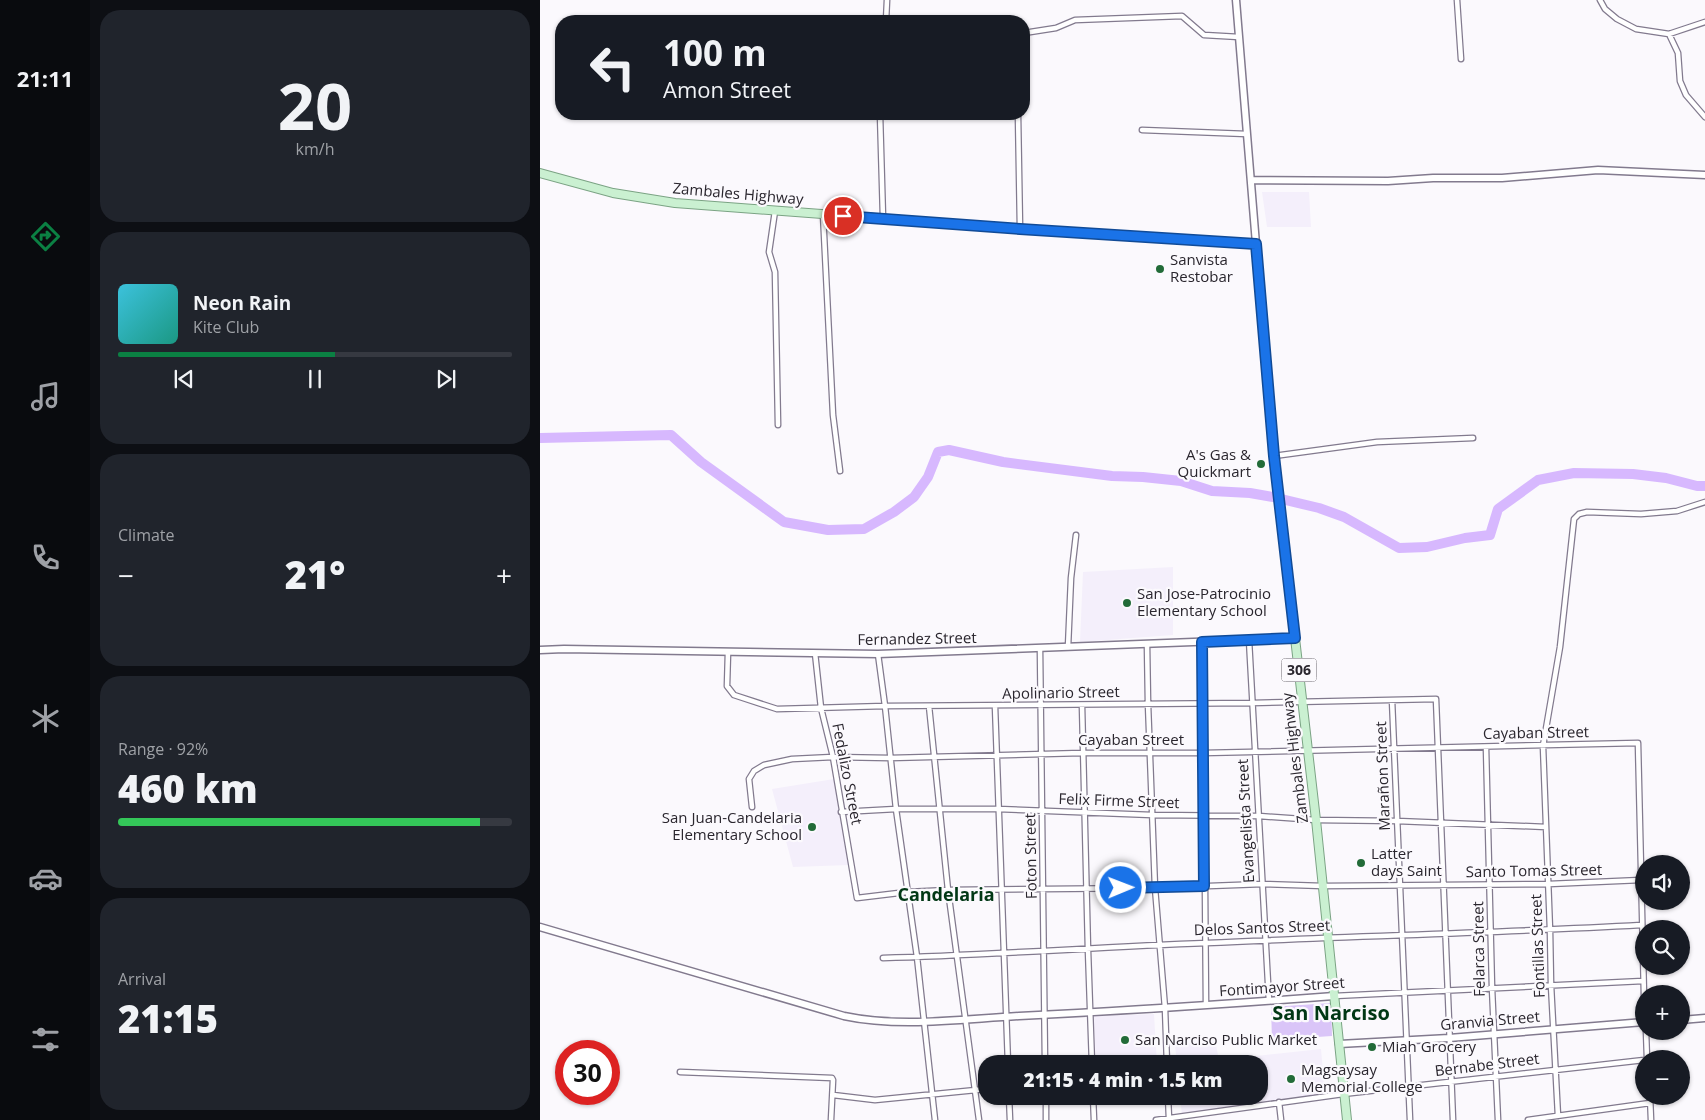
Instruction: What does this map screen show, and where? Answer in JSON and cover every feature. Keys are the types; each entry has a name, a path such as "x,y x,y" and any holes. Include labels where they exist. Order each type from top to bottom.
{"main road":[{"name":"Zambales Highway","path":"540,173 613,192 675,203 1020,229 1256,244 1274,456 1316,820 1347,1120"}],"street":[{"path":"886,15 887,0"},
{"path":"1236,0 1256,244"},
{"path":"1457,0 1462,59"},
{"path":"1600,0 1605,9 1611,14 1636,29 1669,34 1705,22"},
{"path":"1030,32 1056,28 1075,20 1182,16 1204,35 1240,38"},
{"path":"1669,34 1678,53 1680,81 1686,95 1705,117"},
{"path":"880,120 883,218"},
{"path":"1018,120 1020,229"},
{"path":"1142,130 1247,134"},
{"path":"1251,180 1349,181 1502,178 1598,170 1705,175"},
{"path":"775,211 769,252 775,272 778,425"},
{"path":"823,214 833,415 840,471"},
{"path":"1274,456 1378,442 1473,438"},
{"name":"Fontillas Street","path":"1558,1116 1551,984 1543,746 1560,646 1574,519 1579,514 1587,512 1641,514 1677,511 1705,502"},
{"path":"1068,647 1071,578 1076,535"},
{"name":"Fernandez Street","path":"540,650 878,654 1295,638"},
{"name":"Evangelista Street","path":"1249,640 1269,1001"},
{"path":"1202,642 1206,1005"},
{"path":"1147,644 1149,752 1155,888 1165,1008 1167,1055"},
{"name":"Foton Street","path":"1040,649 1045,1055"},
{"name":"Apolinario Street","path":"728,652 727,686 734,694 754,703 778,709 885,706 1302,703 1436,699 1438,748"},
{"name":"Fedalizo Street","path":"815,653 821,708 833,757 857,898"},
{"path":"878,654 896,809 917,957 935,1120"},
{"name":"Marañon Street","path":"1392,700 1410,1120"},
{"path":"1082,705 1092,1055"},
{"path":"929,706 948,890 979,1120"},
{"path":"995,706 1008,1055"},
{"name":"Cayaban Street","path":"752,807 749,779 754,771 764,765 792,759 1638,744 1640,855"},
{"name":"Felarca Street","path":"1486,747 1492,988 1498,1120"},
{"path":"1438,748 1453,1120"},
{"name":"Felix Firme Street","path":"841,812 939,808 998,809 1152,815 1259,816 1316,820 1440,822 1546,827"},
{"name":"Santo Tomas Street","path":"857,898 907,892 948,890 1155,888 1262,884 1323,886 1548,884 1635,880"},
{"name":"Delos Santos Street","path":"883,958 1635,925"},
{"name":"Fontimayor Street","path":"540,927 844,1016 868,1021 923,1021 1045,1015 1404,992 1643,981"},
{"path":"1643,975 1643,985"},
{"path":"1690,1019 1705,1018"},
{"name":"Granvia Street","path":"1339,1044 1449,1038 1635,1023"},
{"name":"Bernabe Street","path":"1156,1120 1343,1094 1635,1061"},
{"path":"680,1072 832,1078 831,1120"},
{"path":"833,1095 875,1100 976,1090"},
{"path":"1279,1102 1281,1120"},
{"path":"1009,1105 1010,1120"},
{"path":"1046,1105 1046,1120"},
{"path":"1094,1105 1094,1120"},
{"path":"1168,1105 1169,1119"},
{"path":"1528,1120 1636,1105"},
{"path":"1650,1105 1651,1120"},
{"path":"1573,1114 1574,1120"}],"shaded area":[{"path":"1262,192 1309,192 1311,227 1267,227"},
{"name":"San Jose-Patrocinio Elementary School","path":"1173,567 1173,635 1080,642 1083,572"},
{"name":"San Juan-Candelaria Elementary School","path":"834,779 849,865 793,867 772,789"},
{"path":"1331,1003 1332,1036 1272,1040 1271,1007"},
{"name":"San Narciso Public Market","path":"1154,1014 1156,1055 1096,1055 1094,1016"},
{"name":"Magsaysay Memorial College","path":"1215,1040 1218,1055 1176,1055 1175,1045"},
{"name":"Magsaysay Memorial College","path":"1321,1049 1325,1095 1268,1103 1268,1055 1265,1055"},
{"name":"Magsaysay Memorial College","path":"1181,1105 1254,1105 1182,1115"}],"waterway":[{"path":"540,438 671,435 701,462 784,522 828,530 864,529 894,512 914,497 928,477 938,452 949,450 1003,462 1112,476 1181,481 1212,491 1250,493 1273,497 1319,508 1344,517 1399,548 1427,547 1465,538 1490,535 1498,509 1538,480 1574,473 1633,474 1705,486"}],"place":[{"name":"Sanvista Restobar","path":"1160,269"},
{"name":"A's Gas & Quickmart","path":"1261,464"},
{"name":"San Jose-Patrocinio Elementary School","path":"1127,603"},
{"name":"San Juan-Candelaria Elementary School","path":"812,827"},
{"name":"Latter days Saint","path":"1361,863"},
{"name":"San Narciso Public Market","path":"1125,1040"},
{"name":"Miah Grocery","path":"1372,1047"},
{"name":"Magsaysay Memorial College","path":"1291,1079"}],"district":[{"name":"Candelaria","path":"946,895"},
{"name":"San Narciso","path":"1331,1013"}],"route":[{"path":"843,216 1256,244 1274,456 1295,638 1202,642 1204,886 1121,888"}]}
